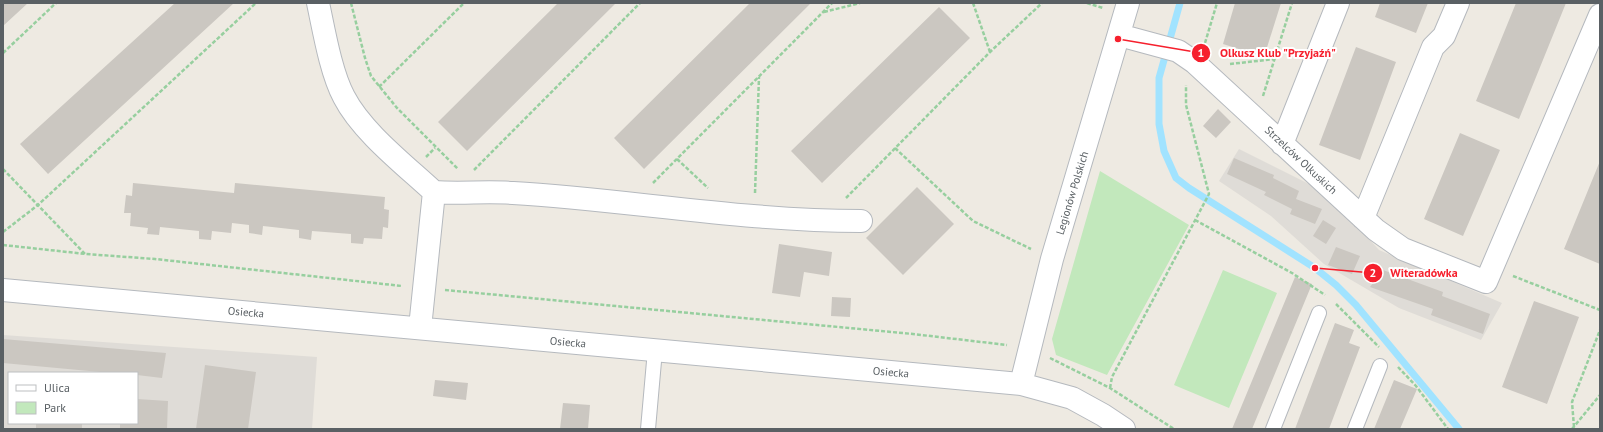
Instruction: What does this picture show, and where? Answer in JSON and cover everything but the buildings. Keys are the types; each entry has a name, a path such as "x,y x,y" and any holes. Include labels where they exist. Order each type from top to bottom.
{"street":[{"path":"318,3 336,78 344,97 356,116 375,137 434,192 512,193 799,219 861,221"},
{"name":"Legionów Polskich","path":"1021,384 1052,259 1128,3"},
{"path":"1282,144 1338,3"},
{"path":"1363,218 1434,47 1444,36 1458,3"},
{"path":"1489,275 1600,15"},
{"name":"Strzelców Olkuskich","path":"1119,35 1178,51 1207,72 1282,144 1376,230 1403,249 1489,275"},
{"path":"420,328 434,192"},
{"name":"Osiecka","path":"3,290 1021,384 1072,398 1103,415 1124,429"}],"lane":[{"path":"1273,429 1319,313"},
{"path":"648,429 656,350"},
{"path":"1355,429 1380,366"}],"path":[{"path":"3,53 56,3"},
{"path":"3,232 38,205 256,3"},
{"path":"351,3 371,76 397,108 462,173"},
{"path":"379,87 464,3"},
{"path":"472,172 640,3"},
{"path":"651,186 832,3"},
{"path":"823,13 860,3"},
{"path":"973,3 990,52"},
{"path":"845,199 990,52 1042,3"},
{"path":"1087,3 1105,8"},
{"path":"1204,47 1217,3"},
{"path":"1263,96 1292,3"},
{"path":"1229,64 1275,58"},
{"path":"755,200 759,77"},
{"path":"1110,388 1112,377 1209,194 1186,105 1186,84"},
{"path":"895,148 973,221 1052,259"},
{"path":"677,159 711,191"},
{"path":"3,169 86,254"},
{"path":"3,245 162,260 424,288 913,334 1030,348 1110,388 1174,429"},
{"path":"1489,275 1600,310"},
{"path":"1573,428 1572,402 1600,330"},
{"path":"1573,428 1600,395"}],"shaded area":[{"path":"1239,149 1327,193 1379,250 1502,303 1481,340 1399,308 1324,264 1271,216 1219,181"},
{"path":"3,335 317,357 312,429 3,429"}],"green space":[{"path":"1100,171 1189,225 1107,375 1056,355 1052,339"},
{"path":"1223,270 1277,293 1229,408 1174,385"}],"waterway":[{"path":"1180,3 1159,78 1159,124 1164,151 1176,178 1189,188 1315,268 1336,285 1356,305 1459,429"}],"place":[{"name":"Olkusz Klub \"Przyjaźń\"","path":"1118,39"},
{"name":"Witeradówka","path":"1315,268"}]}
